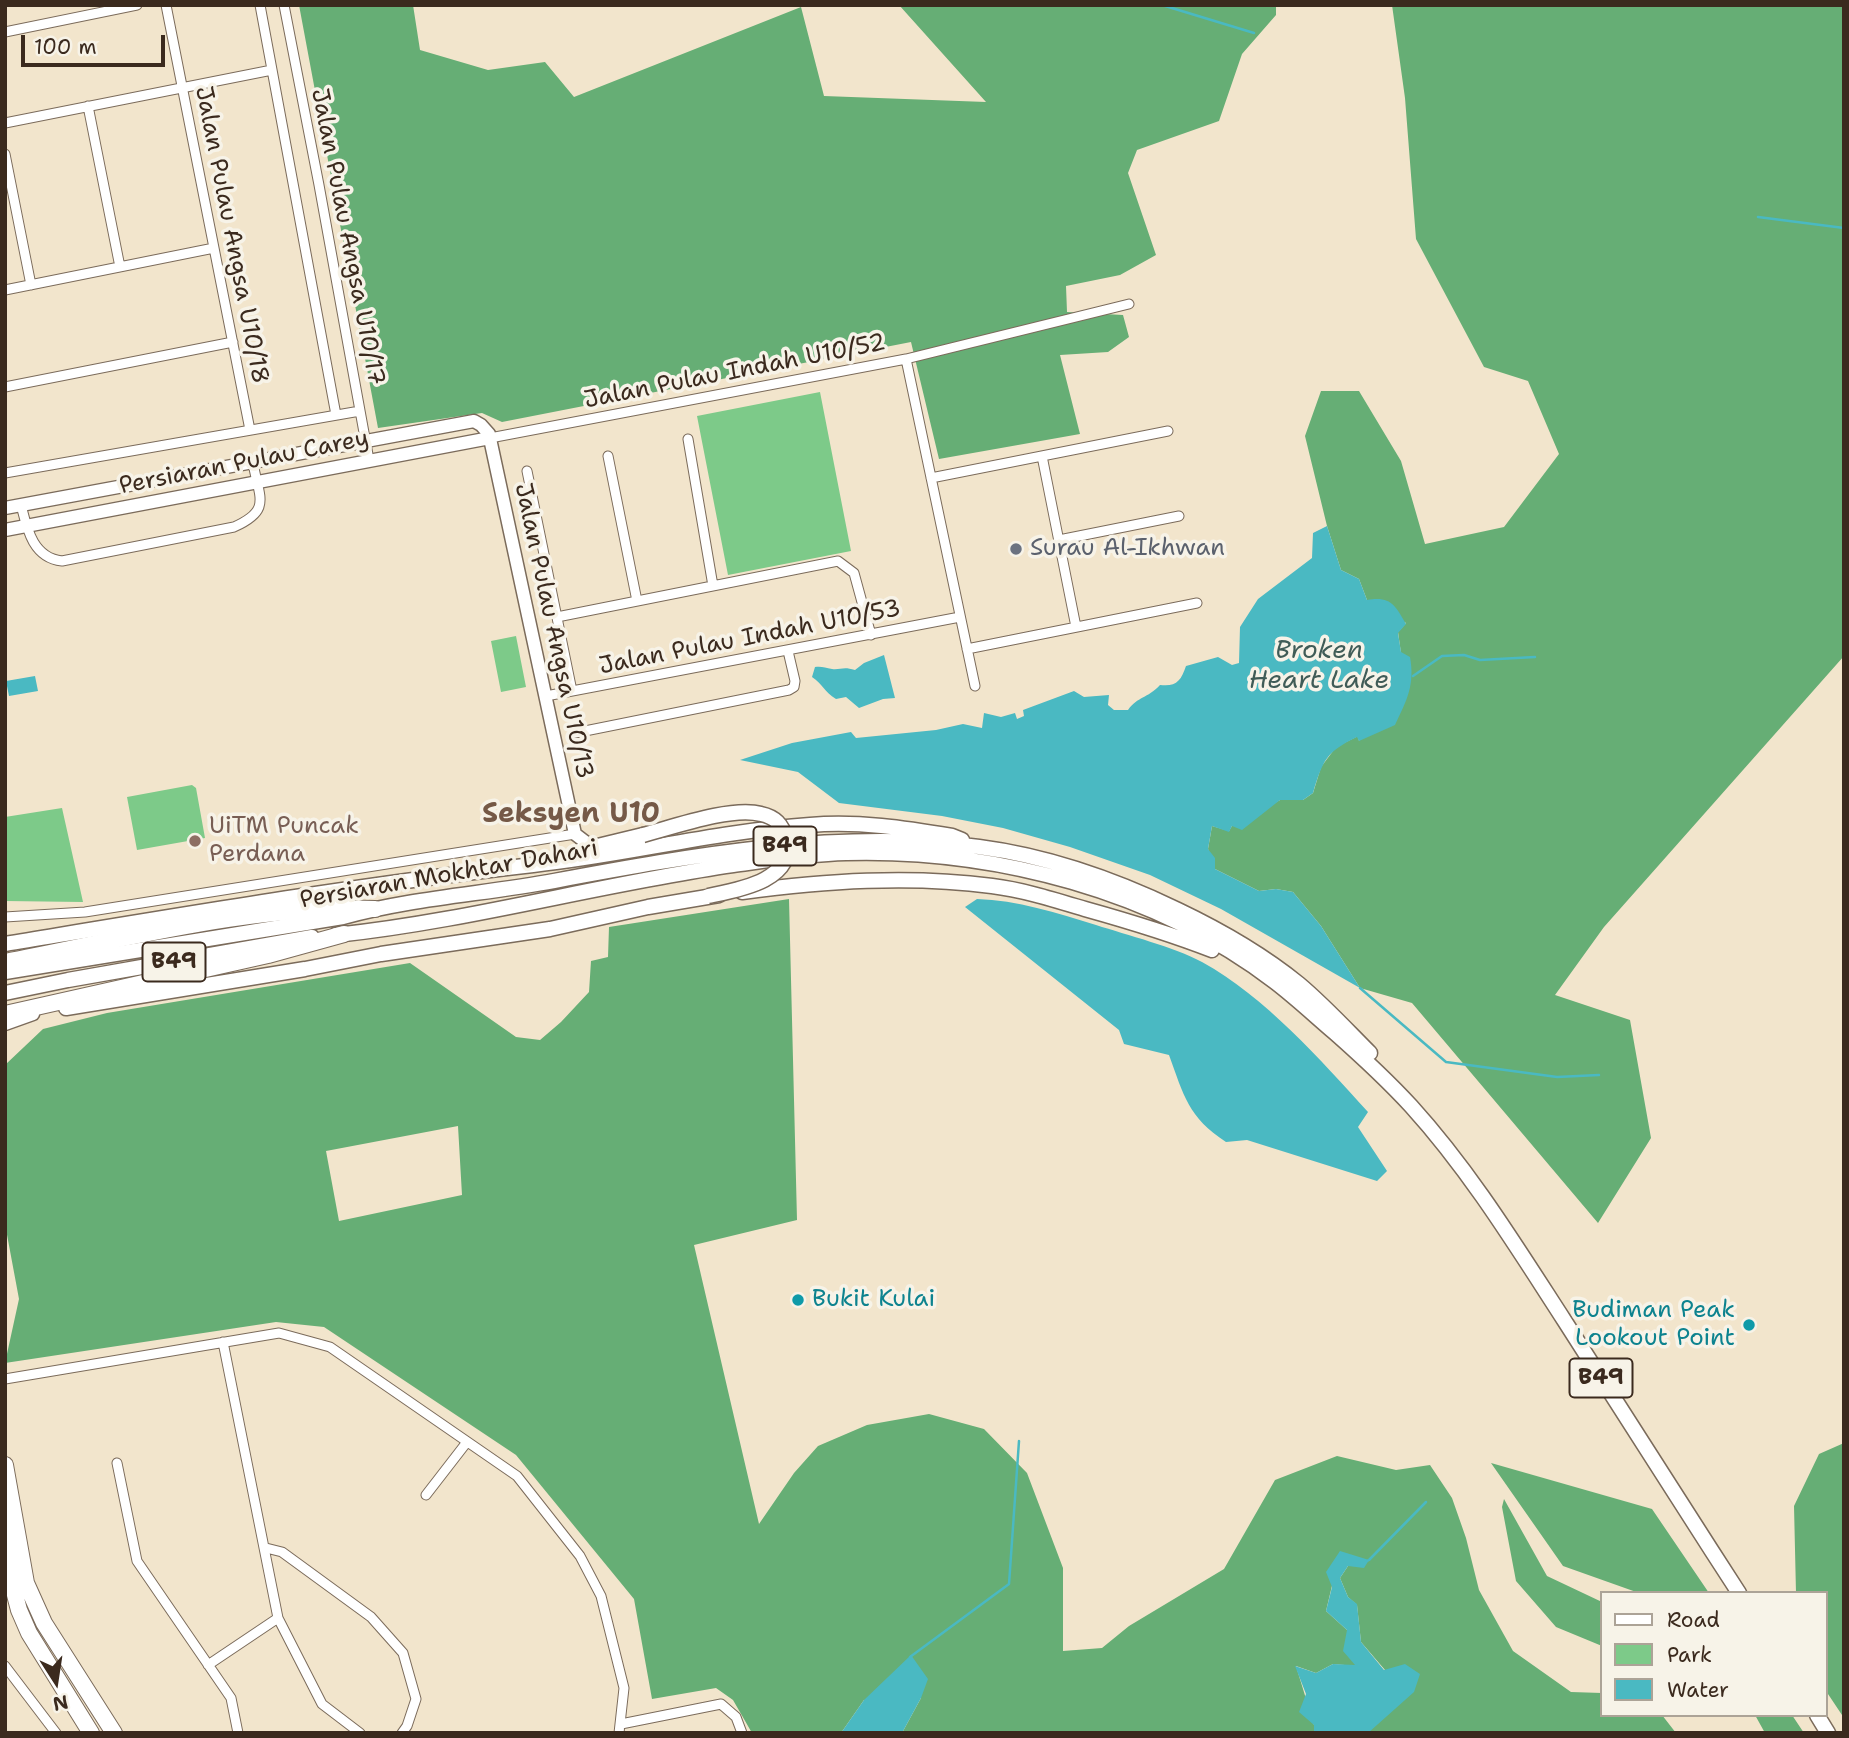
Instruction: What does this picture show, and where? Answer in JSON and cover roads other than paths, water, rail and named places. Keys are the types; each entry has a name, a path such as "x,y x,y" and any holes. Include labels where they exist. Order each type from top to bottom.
{"highway":[{"path":"5,962 235,919 336,907 374,909"},
{"path":"5,1019 268,956 344,934"},
{"path":"5,1465 26,1583 44,1623 111,1733"},
{"path":"5,1557 19,1610 29,1633 91,1733"}],"main road":[{"path":"501,868 735,813 758,813 773,818 781,825 786,842 785,856 778,870 755,884 708,896"},
{"name":"B49","path":"5,944 180,914 810,825 845,824 918,830 952,836 980,847"},
{"name":"Persiaran Mokhtar Dahari","path":"5,972 636,866 824,842 911,842 980,847 1069,867 1111,881 1194,917 1257,953 1299,984 1423,1106 1444,1133 1460,1165"},
{"name":"Persiaran Mokhtar Dahari","path":"5,993 227,951 484,911 684,872 810,855 879,853 968,859 1006,865 1084,886 1145,907 1200,935 1272,980 1369,1063 1411,1106 1494,1210 1738,1591"},
{"path":"5,1019 381,954 550,929 708,896 830,882 926,881 994,886 1035,894 1107,915 1246,963"},
{"path":"1818,1717 1828,1733"}],"street":[{"path":"5,32 137,5"},
{"name":"Jalan Pulau Angsa U10/18","path":"166,5 250,430"},
{"path":"260,5 336,415"},
{"name":"Jalan Pulau Angsa U10/17","path":"5,473 360,411 284,5"},
{"path":"5,123 272,70"},
{"path":"88,106 120,267"},
{"path":"5,154 31,285"},
{"path":"5,290 214,248"},
{"path":"906,359 1129,304"},
{"path":"5,387 233,342"},
{"name":"Jalan Pulau Indah U10/52","path":"490,438 906,359 975,686"},
{"path":"360,411 369,460"},
{"name":"Persiaran Pulau Carey","path":"5,508 474,421 481,425 490,438 5,530"},
{"path":"931,478 1168,431"},
{"name":"Jalan Pulau Angsa U10/13","path":"490,438 575,834"},
{"path":"688,439 713,586"},
{"path":"608,456 637,601"},
{"path":"1042,456 1076,627"},
{"path":"21,505 26,526 38,550 49,560 62,561 234,527 253,518 260,505 253,463"},
{"path":"527,471 572,691"},
{"path":"1059,540 1180,516"},
{"path":"557,617 838,561 854,573 871,635"},
{"path":"967,649 1197,603"},
{"name":"Jalan Pulau Indah U10/53","path":"546,696 960,617"},
{"path":"575,733 789,690 794,687 795,681 788,651"},
{"path":"5,916 85,912 575,834 592,848"},
{"path":"5,1379 279,1333 330,1348 517,1476 580,1556 601,1596 624,1688 620,1728 721,1704 736,1717 742,1733"},
{"path":"223,1342 278,1618 322,1703 360,1733"},
{"path":"426,1495 467,1442"},
{"path":"117,1463 137,1561 231,1698 238,1733"},
{"path":"5,1523 9,1549 22,1587 41,1626 111,1733"},
{"path":"265,1548 282,1552 371,1616 403,1653 416,1699 402,1733"},
{"path":"5,1587 24,1637 83,1733"},
{"path":"208,1665 278,1618"},
{"path":"5,1666 56,1733"}],"water":[{"name":"Broken Heart Lake","path":"1327,526 1341,570 1359,579 1367,600 1382,599 1391,603 1406,624 1398,633 1401,652 1410,657 1411,684 1406,700 1395,725 1359,741 1357,737 1338,747 1327,758 1313,793 1303,800 1280,800 1242,830 1232,826 1229,832 1212,826 1208,849 1215,858 1215,869 1259,891 1276,889 1293,892 1321,926 1360,988 1221,909 1150,875 1070,847 1003,828 942,816 839,803 798,772 740,760 792,743 851,732 856,738 936,730 963,724 982,728 984,713 1001,717 1015,713 1017,719 1024,716 1023,710 1074,691 1084,697 1109,695 1108,705 1114,710 1128,710 1160,685 1177,682 1186,666 1218,657 1232,665 1239,663 1240,627 1258,599 1312,558 1313,533"},
{"path":"884,655 895,698 883,699 859,708 846,697 836,699 812,677 815,667 855,670"},
{"path":"35,676 38,691 9,696 6,681"},
{"path":"977,899 1037,908 1136,937 1191,957 1225,976 1291,1030 1368,1112 1358,1127 1387,1171 1377,1181 1247,1140 1226,1142 1203,1124 1189,1105 1169,1055 1124,1044 1119,1030 965,907"},
{"path":"1340,1551 1369,1560 1364,1568 1348,1566 1340,1578 1348,1597 1357,1604 1361,1642 1384,1670 1405,1664 1420,1674 1414,1692 1368,1733 1314,1733 1314,1725 1299,1712 1306,1694 1295,1666 1316,1673 1333,1664 1355,1665 1343,1651 1347,1630 1326,1611 1332,1587 1326,1572"},
{"path":"911,1655 928,1679 902,1733 841,1733 864,1700"}],"waterway":[{"path":"1162,5 1254,33"},
{"path":"1758,217 1844,228"},
{"path":"1413,676 1442,656 1464,655 1480,660 1535,657"},
{"path":"1360,988 1446,1062 1557,1077 1599,1075"},
{"path":"910,1657 1009,1584 1019,1441"},
{"path":"1367,1561 1426,1502"}],"place":[{"name":"Surau Al-Ikhwan","path":"1016,549"},
{"name":"UiTM Puncak Perdana","path":"195,841"},
{"name":"Bukit Kulai","path":"798,1300"},
{"name":"Budiman Peak Lookout Point","path":"1749,1325"}],"district":[{"name":"Seksyen U10","path":"571,815"}]}
